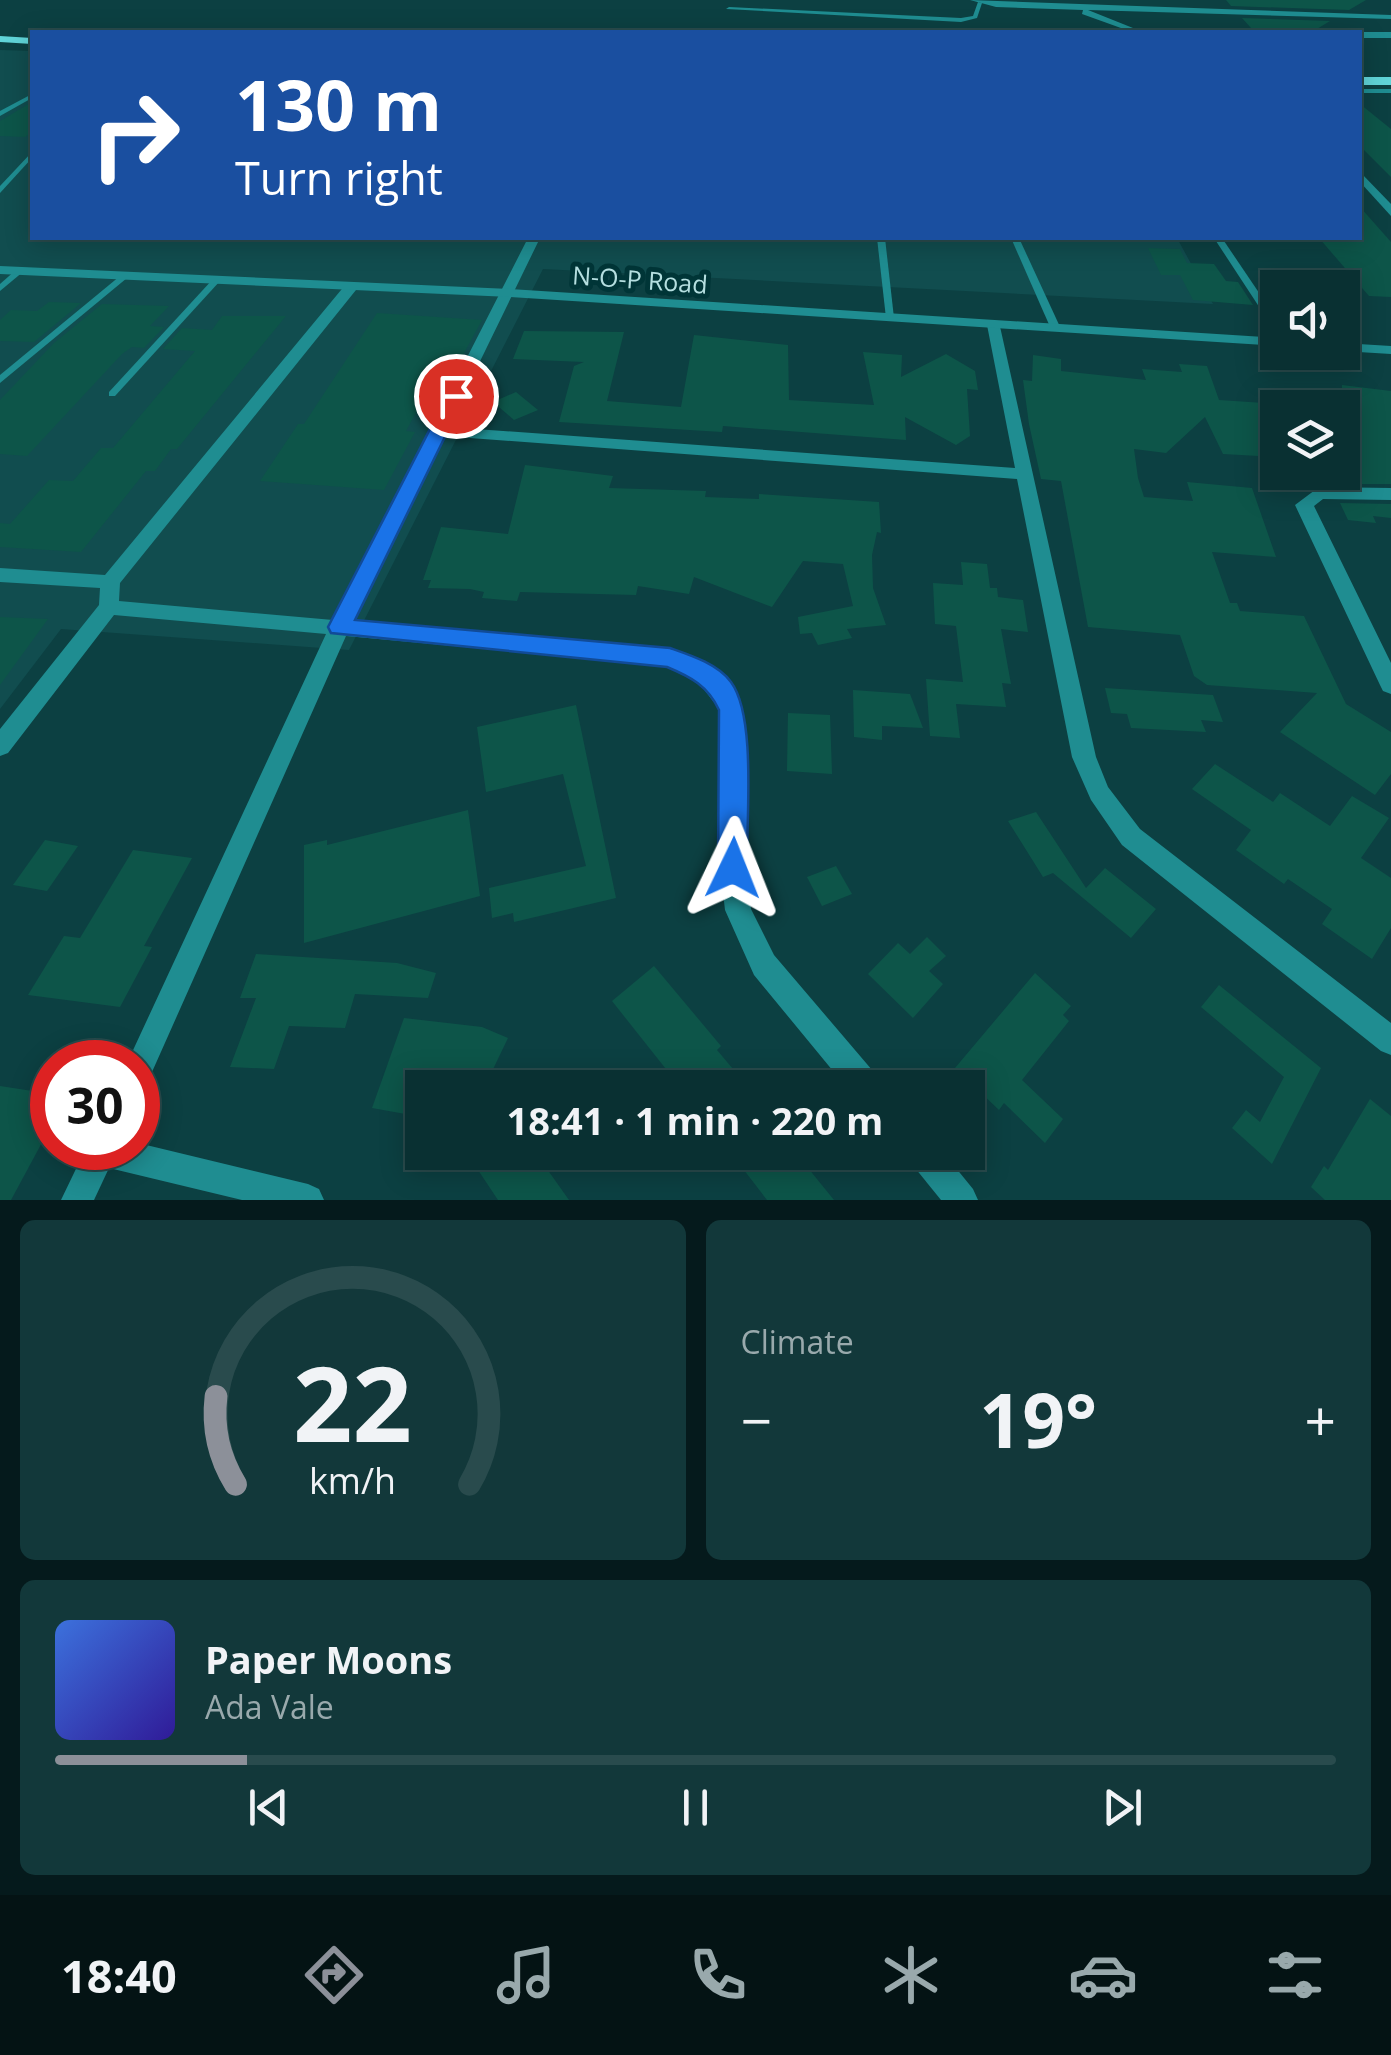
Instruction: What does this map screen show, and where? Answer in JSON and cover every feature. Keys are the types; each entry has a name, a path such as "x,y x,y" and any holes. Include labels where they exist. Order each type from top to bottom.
{"main road":[{"path":"0,39 30,41"},
{"path":"1362,81 1391,81"}],"street":[{"path":"1146,10 1159,0"},
{"path":"1190,0 1199,11"},
{"path":"977,1 1076,8 1391,17"},
{"path":"1076,8 1118,30"},
{"path":"1133,10 1148,30"},
{"path":"1362,35 1391,35"},
{"path":"1362,177 1391,212"},
{"path":"152,1040 340,627 533,240"},
{"name":"N-O-P Road","path":"0,270 510,293 1260,341"},
{"path":"0,746 110,608 110,582 351,287"},
{"path":"994,325 1084,757 1099,792 1131,837 1178,878 1391,1041"},
{"path":"1360,347 1391,350"},
{"path":"438,431 1024,474"},
{"path":"1391,494 1318,493 1304,505 1391,684"},
{"path":"0,575 110,582"},
{"path":"110,608 670,658 700,670 722,688 731,710 733,868 738,910 764,965 852,1070"},
{"path":"160,1163 308,1200"},
{"path":"77,1200 92,1170"},
{"path":"937,1170 962,1200"}],"lane":[{"path":"728,9 962,20 975,17 977,1"},
{"path":"1362,91 1391,91"},
{"path":"0,114 30,97"},
{"path":"0,191 30,156"},
{"path":"881,240 890,318"},
{"path":"1016,240 1056,329"},
{"path":"1219,240 1260,301"},
{"path":"0,288 20,271"},
{"path":"0,380 123,278"},
{"path":"112,394 216,281"}],"shaded area":[{"path":"0,50 30,51 30,240 1178,240 1213,304 543,269 349,650 61,629 0,709"}],"building":[{"path":"1226,0 1366,0 1349,10 1231,6"},
{"path":"1242,18 1330,21 1315,30 1251,28"},
{"path":"30,103 30,133 25,137 0,136 0,121"},
{"path":"1362,106 1391,129 1391,177 1362,148"},
{"path":"1362,209 1391,242 1391,297 1369,296 1360,286 1360,270 1347,270 1321,240 1362,240"},
{"path":"1148,248 1180,249 1187,263 1214,264 1226,281 1238,282 1253,305 1193,300 1180,275 1161,275"},
{"path":"49,302 81,303 34,342 0,341 0,320 11,310 37,311"},
{"path":"102,304 169,306 150,326 164,327 144,348 132,347 122,354 27,456 0,454 0,400 54,343"},
{"path":"377,313 482,320 451,377 440,368 406,431 415,432 384,490 260,481 298,424 304,424"},
{"path":"222,316 286,316 177,449 171,449 155,471 146,471 81,552 0,547 0,523 10,524 49,480 73,481 101,448 113,448 195,351 163,349 182,328 212,330"},
{"path":"524,331 624,332 607,401 681,407 694,335 788,345 789,400 874,405 863,352 902,355 901,377 946,354 975,371 978,390 967,389 970,436 956,445 905,417 906,440 723,426 722,432 559,422 574,366 584,362 513,359"},
{"path":"1033,355 1061,359 1061,371 1146,380 1142,369 1182,372 1179,364 1207,366 1219,400 1260,403 1260,456 1223,454 1205,417 1166,453 1134,449 1138,478 1144,497 1193,501 1187,482 1252,488 1276,557 1212,552 1230,603 1237,603 1240,611 1304,616 1346,704 1391,732 1391,774 1375,795 1280,732 1317,693 1207,685 1194,676 1180,635 1088,627 1061,481 1041,479 1023,380 1032,381"},
{"path":"1342,385 1391,391 1391,484 1360,484 1360,390 1342,390"},
{"path":"516,392 538,410 514,420 493,402"},
{"path":"525,465 613,476 609,488 706,491 705,497 759,499 759,494 879,502 881,533 877,532 872,555 873,588 886,625 847,629 852,638 818,645 812,633 800,634 798,617 853,606 843,564 803,561 772,607 694,577 689,594 638,586 636,595 520,592 517,601 482,598 484,592 470,589 428,588 431,580 423,580 441,527 508,534"},
{"path":"1340,503 1391,504 1391,518 1373,516 1376,523 1348,520"},
{"path":"961,562 987,564 990,588 997,588 998,597 1023,600 1028,632 1001,629 1011,684 1002,683 1006,707 956,704 960,738 930,736 926,679 963,682 956,626 935,624 933,583 963,585"},
{"path":"0,617 48,619 0,685"},
{"path":"1105,688 1213,695 1223,722 1201,720 1206,732 1131,728 1127,714 1111,713"},
{"path":"853,690 910,694 923,728 882,726 882,740 854,737"},
{"path":"576,705 616,898 514,922 513,913 492,918 489,888 586,866 563,774 486,792 477,727"},
{"path":"788,713 830,715 832,774 787,771"},
{"path":"1215,764 1273,802 1280,793 1330,826 1352,796 1389,818 1361,858 1391,878 1391,928 1372,959 1322,924 1332,909 1288,879 1284,884 1236,850 1251,830 1192,789"},
{"path":"468,810 480,896 304,943 304,845 327,840 327,845"},
{"path":"1036,812 1086,888 1105,868 1156,909 1131,938 1053,873 1043,877 1008,821"},
{"path":"45,840 78,846 47,891 13,885"},
{"path":"133,850 192,858 144,946 152,947 120,1007 28,995 64,936 80,938"},
{"path":"836,866 852,894 822,906 807,877"},
{"path":"927,937 946,956 929,971 943,984 913,1018 868,974 898,943 910,954"},
{"path":"256,954 397,963 436,973 428,998 355,994 345,1028 289,1026 274,1069 230,1067 256,998 240,998"},
{"path":"654,966 721,1046 717,1050 734,1070 667,1070 612,1001"},
{"path":"1035,973 1071,1006 1063,1015 1069,1021 1022,1080 1063,1119 1045,1143 1004,1103 999,1110 985,1097 985,1070 955,1068"},
{"path":"1219,985 1321,1068 1272,1164 1232,1128 1246,1110 1260,1122 1284,1077 1201,1007"},
{"path":"404,1018 482,1027 508,1038 493,1070 405,1070 405,1114 372,1108"},
{"path":"0,1086 30,1091 30,1165 11,1200 0,1200"},
{"path":"1370,1099 1391,1116 1391,1200 1325,1200 1311,1187 1324,1166 1328,1170"},
{"path":"478,1170 548,1170 569,1200 498,1200"},
{"path":"744,1170 810,1170 834,1200 767,1200"}],"route":[{"path":"456,396 340,627 670,658 700,670 722,688 731,710 733,868"}]}
